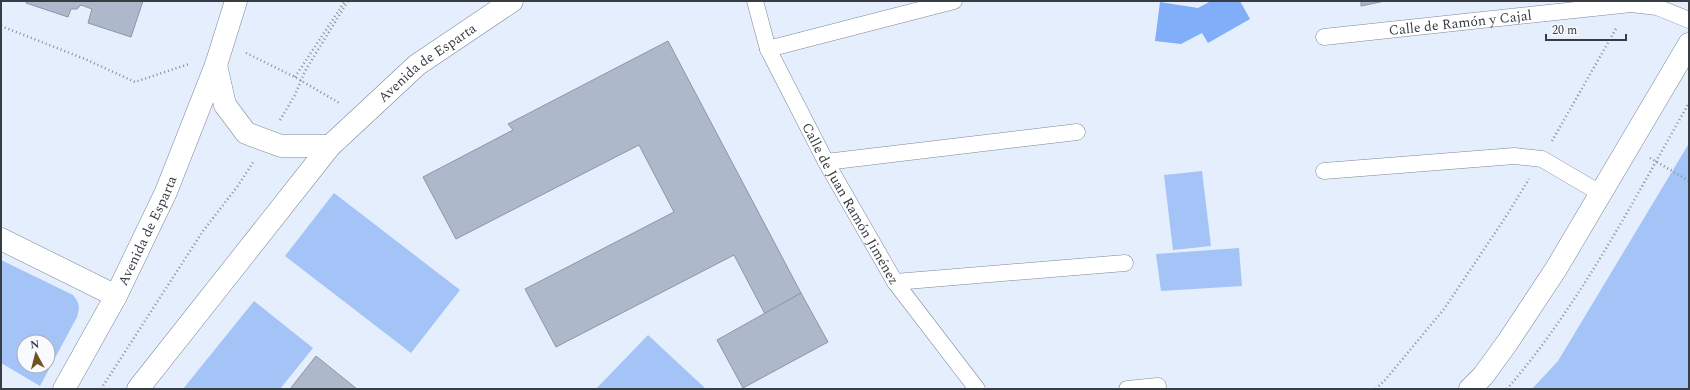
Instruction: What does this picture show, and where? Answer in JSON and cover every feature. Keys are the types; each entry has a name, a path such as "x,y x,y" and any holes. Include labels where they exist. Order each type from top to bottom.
{"street":[{"name":"Avenida de Esparta","path":"64,389 116,296 166,192 216,65 236,1"},
{"name":"Avenida de Esparta","path":"138,389 330,146 417,65 512,1"},
{"path":"1470,389 1483,376 1507,343 1556,269 1689,44"},
{"name":"Avenida de Esparta","path":"216,65 225,105 246,133 280,146 330,146"},
{"path":"1,239 116,296"}],"lane":[{"name":"Calle de Juan Ramón Jiménez","path":"755,1 768,49 826,162 895,282 977,389"},
{"path":"768,49 954,1"},
{"name":"Calle de Ramón y Cajal","path":"1324,37 1631,4 1657,7 1689,20"},
{"path":"826,162 1077,132"},
{"path":"1324,171 1514,156 1542,159 1600,193"},
{"path":"895,282 1125,263"},
{"path":"1128,389 1158,386"}],"path":[{"path":"295,77 345,1"},
{"path":"101,389 203,231 237,187 267,141 295,95 305,71 348,1"},
{"path":"1376,389 1444,309 1505,218 1542,159 1631,4"},
{"path":"1,26 85,59 135,82 192,64"},
{"path":"223,41 295,77 362,116"},
{"path":"1507,389 1532,359 1578,295 1689,103"},
{"path":"1629,146 1689,181"}],"shaded area":[{"path":"1211,1 1240,1 1250,19 1208,43 1202,33 1181,44 1155,41 1160,2 1198,8"},
{"path":"1688,145 1689,389 1532,389 1558,361"},
{"path":"1202,171 1211,246 1173,250 1164,175"},
{"path":"334,193 460,290 411,353 285,256"},
{"path":"1239,248 1242,286 1161,291 1156,254"},
{"path":"1,260 73,295 79,308 77,317 56,356 56,334 16,334 16,372 1,363"},
{"path":"254,301 313,348 280,389 183,389"},
{"path":"648,335 706,389 596,389"},
{"path":"20,374 46,374 40,386"}],"building":[{"path":"27,1 143,1 131,37 88,23 92,9 81,5 77,9 71,9 68,17 26,3"},
{"path":"1361,1 1385,1 1361,6"},
{"path":"668,41 801,293 765,314 734,255 556,347 525,289 674,212 639,145 456,239 423,177 513,130 508,124"},
{"path":"801,293 828,342 743,388 717,340"},
{"path":"316,356 357,389 290,389"}]}
